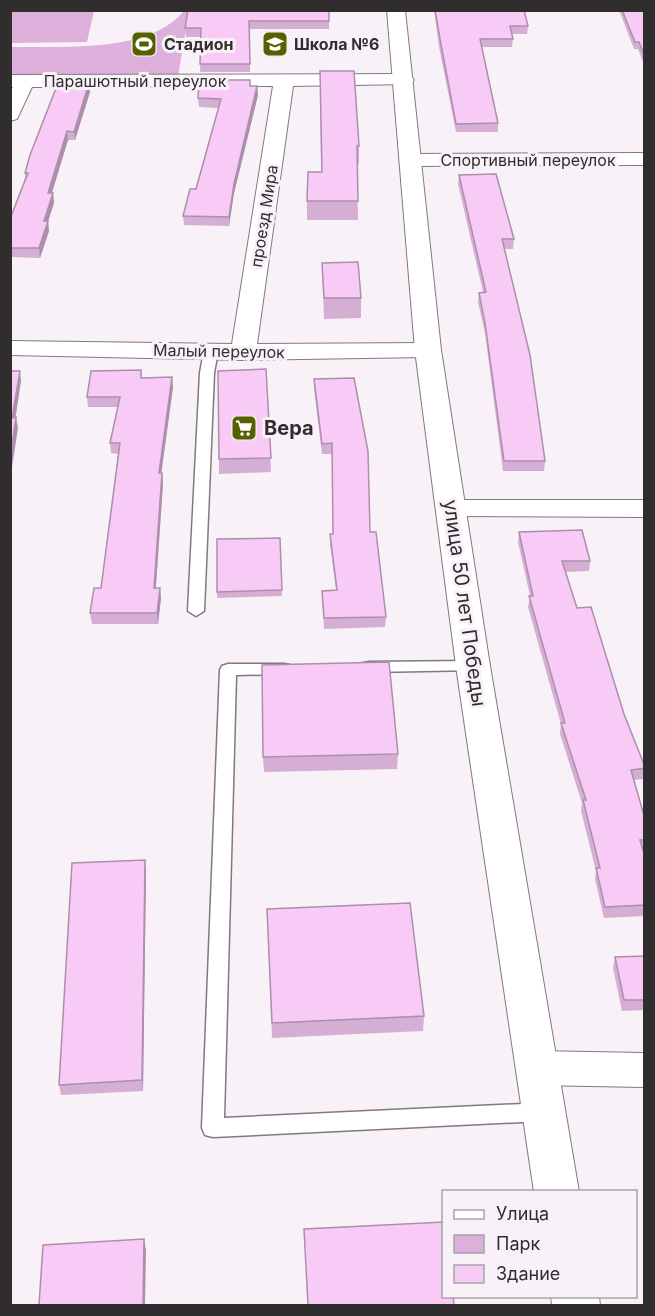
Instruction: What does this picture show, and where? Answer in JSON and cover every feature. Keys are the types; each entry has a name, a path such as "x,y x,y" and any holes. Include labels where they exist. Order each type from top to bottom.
{"street":[{"name":"улица 50 лет Победы","path":"396,10 428,350 473,666 557,1190"},
{"name":"Парашютный переулок","path":"18,81 404,80"},
{"path":"10,115 18,81"},
{"name":"проезд Мира","path":"243,352 284,81"},
{"name":"Спортивный переулок","path":"411,160 645,159"},
{"name":"Малый переулок","path":"10,348 243,352 428,350"},
{"path":"451,508 645,509"},
{"path":"536,1068 645,1070"}],"lane":[{"path":"196,611 207,374 211,351"},
{"path":"344,668 473,666"},
{"path":"298,669 228,670 213,1128 544,1112"}],"green space":[{"path":"10,11 94,11 87,42 11,43"},
{"name":"Стадион","path":"184,11 189,11 178,76 11,77 10,47 78,47 127,41 149,35 168,25"}],"building":[{"path":"188,10 329,10 329,21 249,21 250,64 200,64 201,28 185,28"},
{"path":"435,10 524,10 528,26 510,26 513,39 480,39 498,123 456,124"},
{"path":"622,10 645,10 645,57 639,42 635,42"},
{"path":"320,71 354,71 359,146 357,146 358,201 307,201 308,172 322,172"},
{"path":"199,80 250,80 250,86 257,86 234,184 229,217 183,216 190,189 196,189 221,99 198,98"},
{"path":"58,83 89,83 74,132 67,131 48,193 53,193 44,221 48,221 39,248 10,248 10,219 28,173 25,173 30,155"},
{"path":"496,174 514,239 502,239 530,355 545,461 504,461 479,293 486,292 459,175"},
{"path":"358,262 361,298 324,298 322,263"},
{"name":"Вера","path":"266,369 271,458 219,459 218,371"},
{"path":"141,370 141,378 172,377 159,473 162,473 154,588 160,588 157,613 90,613 94,588 101,588 120,443 110,443 120,397 87,397 91,371"},
{"path":"10,371 20,371 12,418 16,417 10,459"},
{"path":"354,378 368,451 370,532 376,532 386,617 324,618 322,591 337,590 330,534 333,534 332,443 322,444 314,379"},
{"path":"582,530 590,561 562,561 577,608 591,607 624,714 645,767 631,770 645,819 645,840 640,840 645,857 645,905 605,907 596,868 600,868 583,800 586,800 561,723 565,723 529,596 533,596 519,532"},
{"path":"280,538 282,590 217,592 217,539"},
{"path":"389,662 398,754 263,757 262,665"},
{"path":"145,860 142,1080 59,1085 72,863"},
{"path":"410,903 424,1016 272,1023 267,909"},
{"path":"645,956 645,1000 624,1000 615,957"},
{"path":"442,1222 442,1298 453,1298 454,1305 308,1305 304,1229"},
{"path":"144,1239 143,1305 39,1305 43,1245"}],"place":[{"name":"Стадион","path":"144,44"},
{"name":"Школа №6","path":"275,44"},
{"name":"Вера","path":"244,428"}]}
